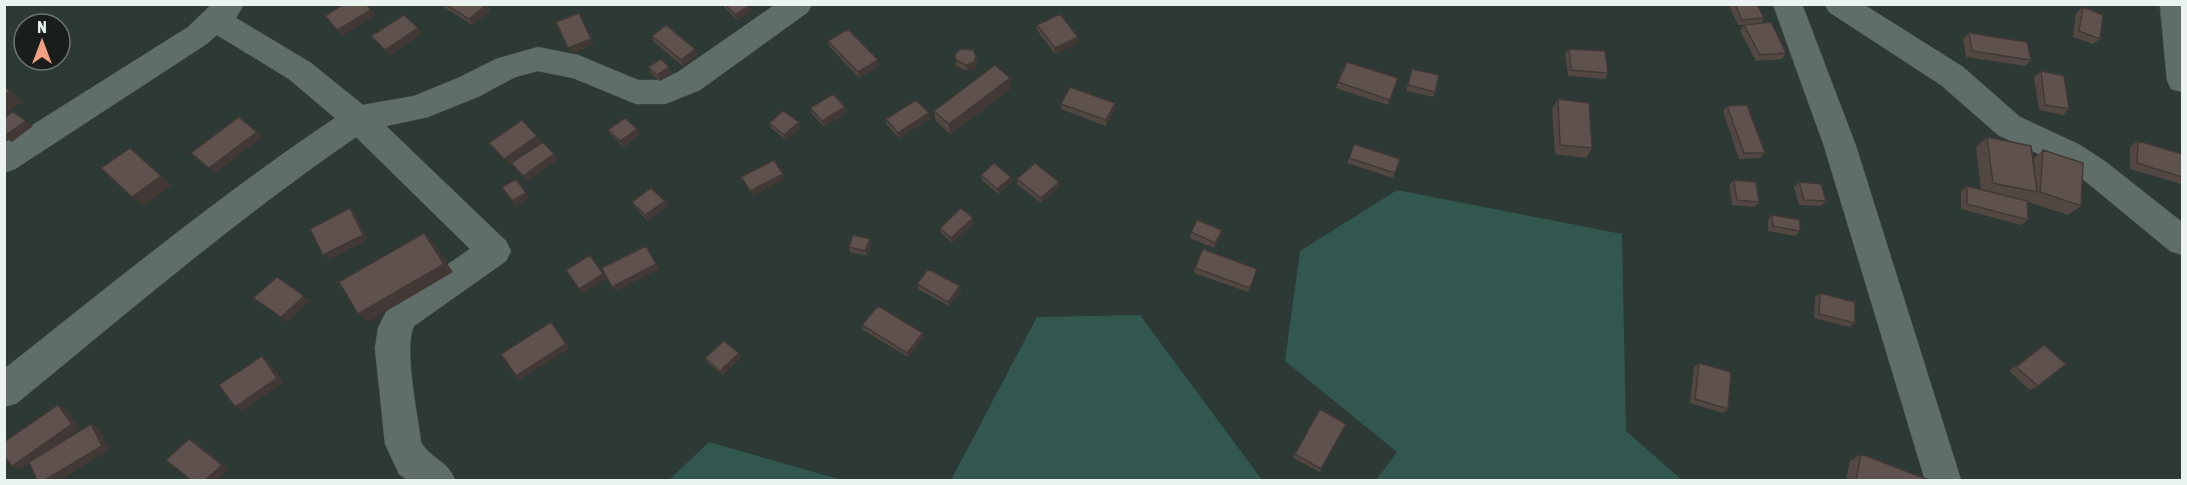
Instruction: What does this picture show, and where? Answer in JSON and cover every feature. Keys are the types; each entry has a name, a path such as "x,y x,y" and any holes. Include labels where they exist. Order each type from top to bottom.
{"street":[{"path":"4,391 194,238 283,170 358,119 417,108 469,87 507,67 538,59 578,67 636,92 665,92 689,81 798,4"},
{"path":"1787,4 1840,146 1944,480"},
{"path":"1839,4 1952,76 2009,126 2068,154 2095,171 2182,241"},
{"path":"2175,4 2182,80"},
{"path":"4,160 117,89 224,12 358,119 494,251 402,315 395,327 392,348 403,444 412,462 437,480"}],"green space":[{"path":"1397,190 1622,234 1626,431 1682,480 1376,480 1397,452 1285,361 1300,251"},
{"path":"1140,315 1262,480 951,480 1037,317"},
{"path":"709,442 842,480 669,480"}],"building":[{"path":"344,4 366,4 371,10 337,30 325,16"},
{"path":"445,4 486,4 486,5 469,19"},
{"path":"725,4 748,4 749,6 735,15"},
{"path":"1735,4 1757,4 1764,18 1742,20"},
{"path":"2083,7 2103,15 2100,39 2079,31"},
{"path":"579,13 591,39 568,48 556,22"},
{"path":"1060,14 1078,37 1055,48 1037,25"},
{"path":"404,15 418,28 385,50 371,36"},
{"path":"1771,22 1786,53 1760,55 1744,25"},
{"path":"666,25 695,49 681,60 652,36"},
{"path":"848,29 878,60 858,72 828,41"},
{"path":"1969,33 2027,42 2031,60 1972,51"},
{"path":"961,49 973,50 976,56 974,62 966,65 956,60 955,54"},
{"path":"1569,49 1605,51 1608,73 1571,70"},
{"path":"661,59 669,67 657,75 648,67"},
{"path":"1347,62 1398,78 1390,100 1338,82"},
{"path":"995,65 1010,78 949,124 934,111"},
{"path":"1412,69 1439,75 1435,92 1408,85"},
{"path":"2041,71 2064,76 2069,109 2045,105"},
{"path":"4,87 10,91 4,95"},
{"path":"1070,87 1115,103 1106,120 1061,104"},
{"path":"833,94 845,107 822,121 810,108"},
{"path":"1558,99 1589,103 1592,148 1560,145"},
{"path":"916,100 929,113 898,133 886,119"},
{"path":"1747,105 1765,153 1744,153 1727,106"},
{"path":"783,111 799,122 784,135 769,123"},
{"path":"13,112 26,121 4,136 4,118"},
{"path":"239,117 257,132 209,168 191,153"},
{"path":"625,118 637,129 620,141 608,130"},
{"path":"522,120 537,136 504,159 489,143"},
{"path":"1987,137 2031,146 2037,192 1993,183"},
{"path":"2138,141 2182,154 2182,177 2137,163"},
{"path":"543,142 554,154 523,176 511,163"},
{"path":"1354,144 1400,159 1395,173 1349,158"},
{"path":"130,148 161,176 132,197 101,168"},
{"path":"2043,150 2083,163 2081,206 2040,192"},
{"path":"774,160 783,174 750,191 741,177"},
{"path":"994,163 1011,177 997,189 981,175"},
{"path":"1035,163 1059,182 1041,198 1017,179"},
{"path":"516,179 526,193 512,201 502,187"},
{"path":"1734,180 1756,182 1759,202 1737,200"},
{"path":"1799,182 1821,184 1826,201 1804,200"},
{"path":"1967,186 2027,201 2028,220 1967,204"},
{"path":"651,188 665,201 645,215 632,202"},
{"path":"350,208 363,235 323,255 310,229"},
{"path":"961,208 973,218 951,238 940,228"},
{"path":"1772,215 1800,220 1800,231 1773,226"},
{"path":"1197,220 1222,230 1215,243 1191,232"},
{"path":"424,233 444,264 358,314 339,282"},
{"path":"853,235 870,239 865,251 849,247"},
{"path":"646,246 656,264 612,287 602,268"},
{"path":"1203,249 1257,269 1250,288 1195,268"},
{"path":"590,255 603,274 579,289 566,270"},
{"path":"928,269 960,286 948,302 917,284"},
{"path":"277,277 304,296 281,317 253,298"},
{"path":"1820,293 1855,302 1855,323 1819,314"},
{"path":"878,306 923,333 907,353 862,325"},
{"path":"551,322 566,344 516,376 501,354"},
{"path":"724,341 739,353 720,371 705,358"},
{"path":"2044,345 2066,364 2038,386 2016,367"},
{"path":"262,356 277,378 235,407 219,385"},
{"path":"1699,363 1731,372 1728,409 1695,399"},
{"path":"58,405 72,424 12,466 4,456 4,442"},
{"path":"1320,409 1346,424 1321,469 1295,454"},
{"path":"91,424 102,446 45,480 37,480 29,462"},
{"path":"189,439 222,465 205,480 191,480 166,460"},
{"path":"1861,454 1929,480 1856,480"}]}
